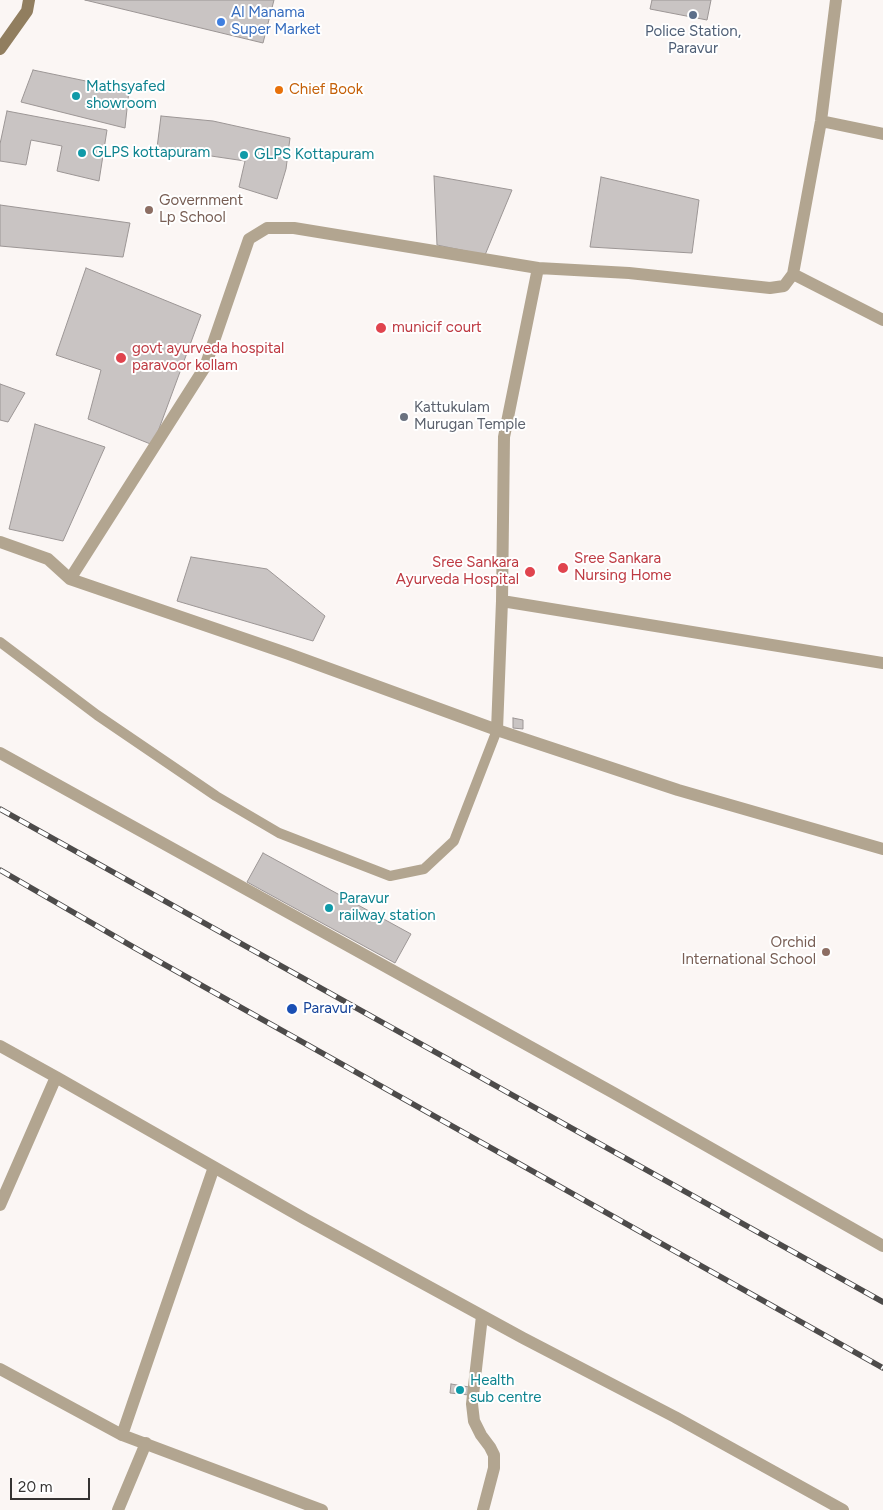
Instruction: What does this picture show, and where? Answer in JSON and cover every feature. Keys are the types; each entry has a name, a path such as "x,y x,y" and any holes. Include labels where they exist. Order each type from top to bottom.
{"street":[{"path":"0,49 27,11 29,0"},
{"path":"70,579 205,367 249,239 268,228 294,228 538,268 629,273 770,288 784,286 793,274 821,120 836,0"},
{"path":"821,120 883,134"},
{"path":"497,730 502,602 504,437 538,268"},
{"path":"793,274 883,320"},
{"path":"0,542 48,559 70,579 289,654 497,730 678,790 883,849"},
{"path":"502,602 883,663"},
{"path":"0,753 612,1092 883,1246"},
{"path":"0,1046 305,1219 482,1316 675,1417 835,1508"},
{"path":"0,1205 56,1077"},
{"path":"122,1434 214,1167"},
{"path":"482,1316 472,1404 474,1421 494,1456 494,1468 483,1510"},
{"path":"0,1369 122,1434 322,1510"},
{"path":"118,1510 146,1443"}],"lane":[{"path":"0,642 97,715 216,796 279,833 390,876 424,869 454,841 497,730"}],"building":[{"name":"Al Manama Super Market","path":"85,0 274,0 263,43"},
{"name":"Police Station, Paravur","path":"652,0 711,0 707,20 650,9"},
{"name":"Mathsyafed showroom","path":"33,70 129,90 125,128 21,102"},
{"name":"GLPS kottapuram","path":"7,111 107,130 99,181 57,171 62,146 31,140 26,165 0,161 0,144"},
{"name":"GLPS Kottapuram","path":"161,116 213,121 290,138 286,169 277,199 239,187 245,161 157,148"},
{"path":"434,176 512,190 485,255 437,245"},
{"path":"601,177 699,200 692,253 590,247"},
{"path":"0,205 130,223 123,257 0,246"},
{"name":"govt ayurveda hospital paravoor kollam","path":"86,268 201,315 153,445 88,419 101,370 56,355"},
{"path":"0,384 25,393 8,422 0,420"},
{"path":"35,424 105,447 63,541 9,529"},
{"path":"191,557 267,569 325,616 313,641 177,601"},
{"path":"513,718 523,720 523,729 513,728"},
{"name":"Paravur railway station","path":"263,853 411,934 395,963 247,882"},
{"name":"Health sub centre","path":"451,1384 469,1387 469,1395 450,1393"}],"railway":[{"path":"0,809 883,1302"},
{"path":"0,870 135,948 883,1368"}],"place":[{"name":"Police Station, Paravur","path":"693,15"},
{"name":"Al Manama Super Market","path":"221,22"},
{"name":"Chief Book","path":"279,90"},
{"name":"Mathsyafed showroom","path":"76,96"},
{"name":"GLPS kottapuram","path":"82,153"},
{"name":"GLPS Kottapuram","path":"244,155"},
{"name":"Government Lp School","path":"149,210"},
{"name":"municif court","path":"381,328"},
{"name":"govt ayurveda hospital paravoor kollam","path":"121,358"},
{"name":"Kattukulam Murugan Temple","path":"404,417"},
{"name":"Sree Sankara Nursing Home","path":"563,568"},
{"name":"Sree Sankara Ayurveda Hospital","path":"530,572"},
{"name":"Paravur railway station","path":"329,908"},
{"name":"Orchid International School","path":"826,952"},
{"name":"Paravur","path":"292,1009"},
{"name":"Health sub centre","path":"460,1390"}]}
